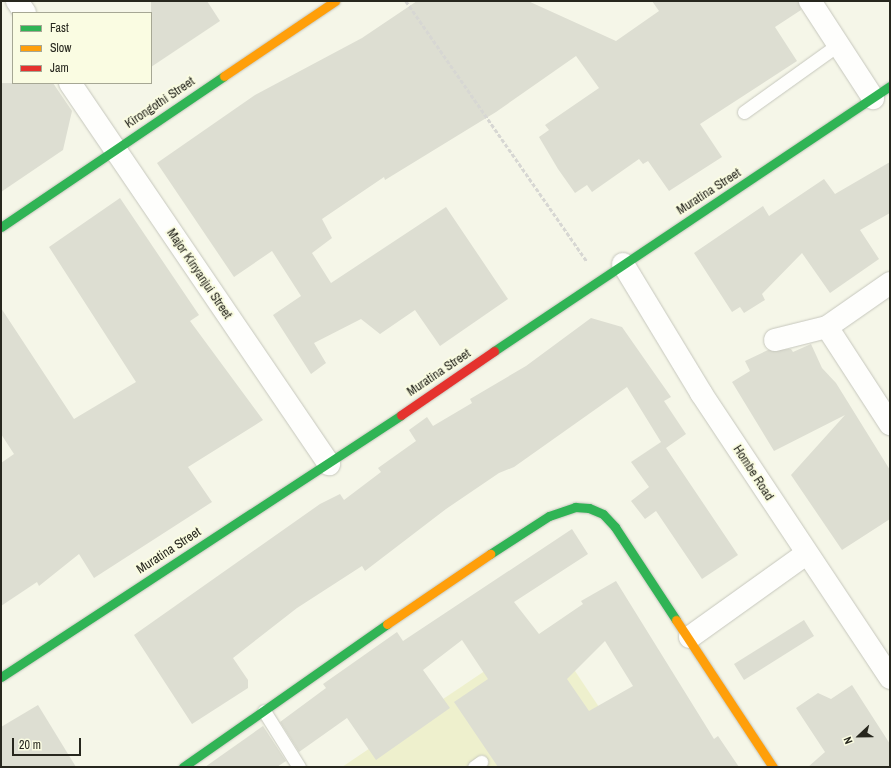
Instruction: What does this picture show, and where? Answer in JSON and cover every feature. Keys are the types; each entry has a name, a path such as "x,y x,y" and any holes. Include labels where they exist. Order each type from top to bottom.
{"street":[{"path":"17,1 24,12"},
{"name":"Kirongothi Street","path":"1,227 335,1"},
{"path":"810,1 839,44 882,92"},
{"name":"Major Kinyanjui Street","path":"71,84 114,150 329,464"},
{"name":"Muratina Street","path":"1,677 329,464 596,281 882,92"},
{"name":"Hombe Road","path":"623,264 662,332 806,554 890,678"},
{"path":"775,340 827,327 890,283"},
{"path":"827,327 890,424"},
{"path":"183,767 543,521 574,507 589,508 604,514 615,527 690,637 773,767"},
{"path":"690,637 806,554"}],"lane":[{"path":"744,112 839,44"},
{"path":"264,711 299,767"}],"path":[{"path":"406,1 595,273 596,281"}],"green space":[{"path":"547,629 639,767 342,767"}],"building":[{"path":"151,1 207,1 220,21 152,66"},
{"path":"417,1 528,1 616,41 659,11 652,1 798,1 801,10 775,27 797,61 700,124 722,157 669,191 648,161 643,164 639,159 592,192 587,185 575,193 558,169 539,137 549,130 545,125 599,88 576,56 496,112 385,180 384,177 322,219 332,238 312,253 331,283 446,207 508,299 440,346 415,310 380,334 361,319 314,343 326,363 311,374 273,315 301,296 272,251 234,277 157,163 255,95 362,38"},
{"path":"1,83 54,84 72,111 63,150 1,192"},
{"path":"890,162 890,213 860,230 879,259 830,293 802,253 762,294 765,300 744,313 740,307 732,312 694,253 763,206 769,216 824,179 835,194"},
{"path":"120,198 199,315 190,321 263,420 188,467 212,502 94,578 79,554 39,586 37,582 1,606 1,463 14,454 1,434 1,308 74,419 136,382 49,247"},
{"path":"591,318 622,327 671,397 664,401 686,434 666,448 738,555 702,579 656,511 645,519 631,501 649,487 631,462 661,442 627,387 514,467 499,473 446,509 365,571 362,566 297,608 233,658 248,680 248,688 192,724 134,635 320,504 340,494 344,500 381,472 378,468 416,441 409,430 427,417 433,426 472,403 470,399 526,366"},
{"path":"811,344 822,368 836,383 890,470 890,519 842,550 791,475 845,415 774,451 732,382 750,371 745,361 768,350 791,349 793,352"},
{"path":"572,529 588,554 514,602 539,634 583,604 581,601 616,581 714,739 718,736 739,767 498,767 454,702 488,679 462,640 423,670 450,708 376,760 347,718 299,752 280,722 326,688 323,684 397,632 403,641","holes":["605,641 633,686 589,711 567,679"]},
{"path":"804,620 814,636 744,680 734,664"},
{"path":"852,685 890,744 890,767 808,767 825,752 796,708 818,693 831,699"},
{"path":"38,705 76,767 1,767 1,727"},
{"path":"263,726 286,761 277,767 205,767"}],"traffic: fast":[{"path":"1,227 224,76"},
{"path":"494,351 890,86"},
{"path":"1,677 401,415"},
{"path":"490,554 549,516 575,507 589,508 603,514 615,527 676,620"},
{"path":"183,767 387,624"}],"traffic: slow":[{"path":"224,76 335,1"},
{"path":"387,624 490,554"},
{"path":"676,620 773,767"}],"traffic: jam":[{"path":"401,415 494,351"}]}
